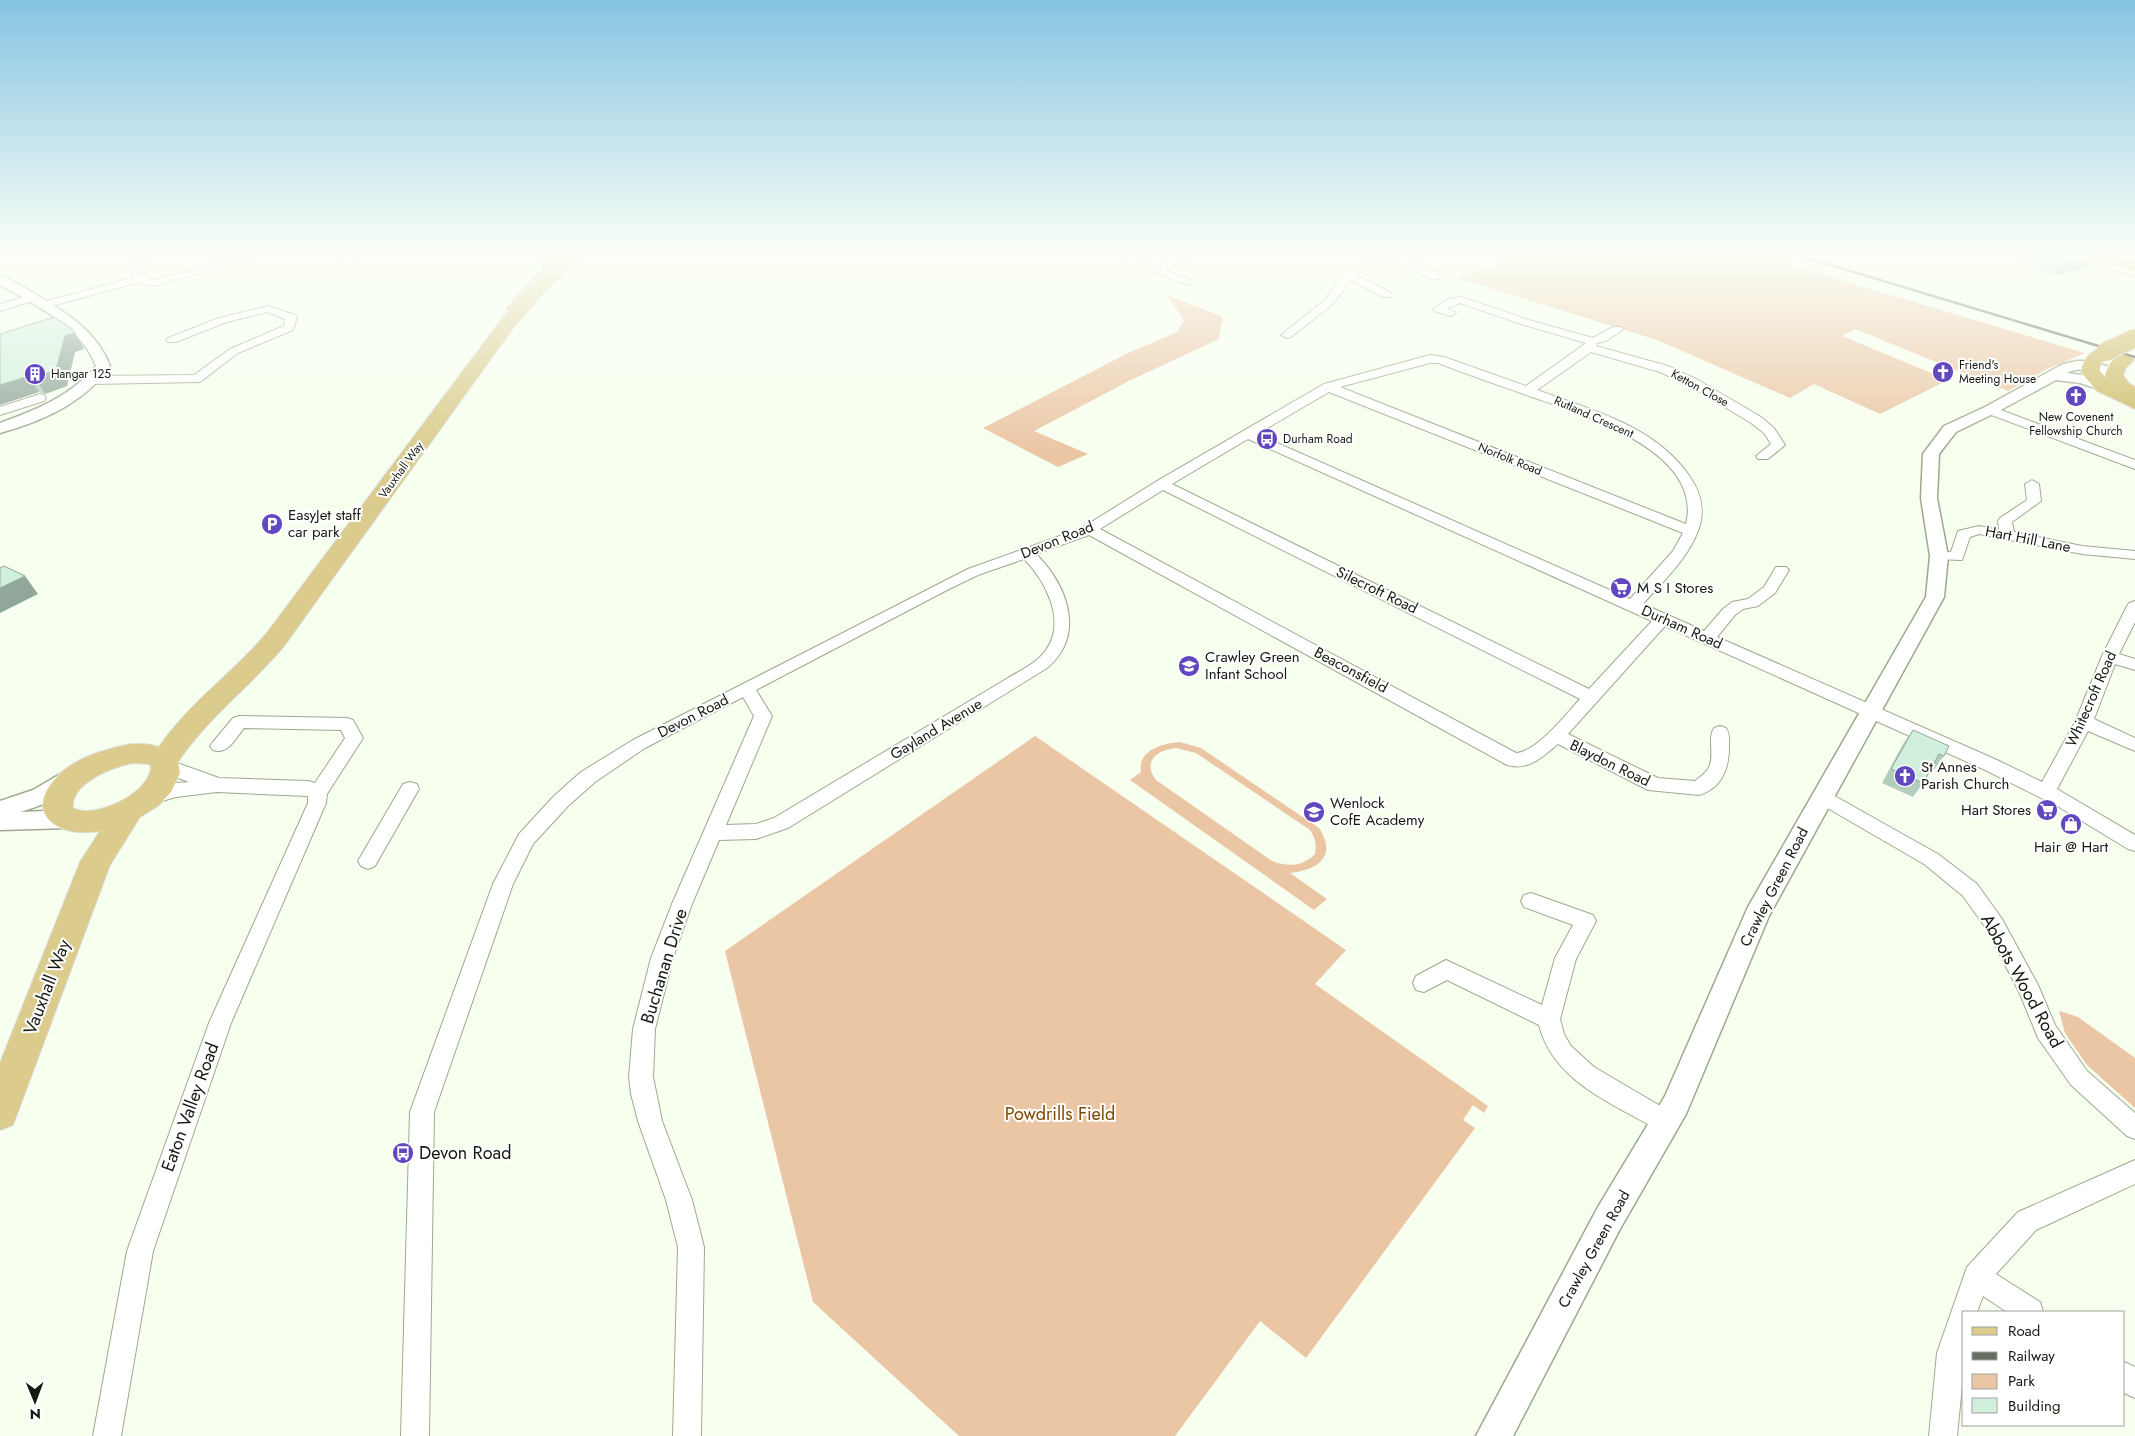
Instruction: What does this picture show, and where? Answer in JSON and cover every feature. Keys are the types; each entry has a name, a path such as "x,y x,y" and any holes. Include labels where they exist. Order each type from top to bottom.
{"highway":[{"name":"Crawley Green Road","path":"2109,366 2135,338"},
{"path":"2109,366 2118,383 2135,396"},
{"path":"2109,366 2135,403"}],"main road":[{"name":"Vauxhall Way","path":"0,1113 32,1024 96,862 139,804 158,788 166,773 165,764 182,737 204,711 246,673 275,640 513,318"},
{"name":"Vauxhall Way","path":"118,756 175,728 204,711"},
{"path":"96,862 93,839 87,829 61,815 57,808 58,798 65,786 92,766 118,756 148,754 159,758 165,764"},
{"path":"72,820 107,818 139,804"}],"street":[{"path":"0,428 55,406 72,396 93,380 103,366 101,355 64,318"},
{"path":"172,340 231,318"},
{"path":"93,380 196,379 208,373 232,352 276,336 289,328 291,318"},
{"path":"1286,335 1309,318"},
{"name":"Ketton Close","path":"1514,318 1664,369 1694,383 1756,420 1769,431 1778,446 1762,456"},
{"path":"1529,390 1591,344 1617,329"},
{"name":"Rutland Crescent","path":"1433,358 1529,390 1621,427 1651,444 1674,464 1690,487 1696,510 1691,531 1680,553 1633,605"},
{"name":"Devon Road","path":"416,1436 422,1112 503,884 526,840 561,800 588,776 639,744 973,572 1027,554 1089,529 1328,387 1433,358"},
{"path":"2054,378 2082,379 2109,366"},
{"name":"Crawley Green Road","path":"1494,1436 1610,1218 1676,1105 1757,914 1852,748 1870,711 1935,596 1939,556 1928,498 1931,454 1950,429 2054,378 2109,366"},
{"name":"Norfolk Road","path":"1328,387 1691,531"},
{"path":"0,411 40,398"},
{"path":"1990,410 2135,465"},
{"name":"Durham Road","path":"1246,434 1708,638 2046,792 2135,844"},
{"name":"Silecroft Road","path":"1162,484 1591,697"},
{"path":"2007,535 2005,521 2034,501 2032,484"},
{"name":"Beaconsfield","path":"1089,529 1513,760 1528,760 1556,736"},
{"name":"Hart Hill Lane","path":"1939,556 1957,557 1963,534 1972,530 2082,550 2135,555"},
{"name":"Gayland Avenue","path":"713,832 749,833 768,830 1006,687 1044,661 1054,650 1060,638 1062,622 1058,601 1048,579 1037,562 1027,554"},
{"path":"1708,638 1734,608 1738,605 1752,603 1770,590 1781,570"},
{"name":"Whitecroft Road","path":"2046,792 2084,722 2110,656 2135,606"},
{"name":"Blaydon Road","path":"1664,619 1556,736 1655,785 1699,788 1717,772 1720,762 1720,732"},
{"path":"2110,656 2135,665"},
{"name":"Buchanan Drive","path":"686,1436 691,1248 679,1200 642,1094 641,1077 644,1029 655,983 682,904 762,716 754,699 745,689"},
{"name":"Eaton Valley Road","path":"107,1436 140,1251 220,1023 317,803 318,793 354,738 347,724 239,722 219,746"},
{"path":"2084,722 2135,745"},
{"path":"165,764 218,785"},
{"path":"0,810 41,796 75,777"},
{"path":"139,804 176,790 218,785 308,788 318,793"},
{"path":"368,861 410,789"},
{"name":"Abbots Wood Road","path":"1824,797 1931,859 1970,890 1995,925 2030,992 2046,1031 2078,1078 2135,1128"},
{"path":"0,821 72,820"},
{"path":"1531,901 1586,920 1566,958 1549,1019 1551,1032 1566,1057 1585,1074 1666,1122"},
{"path":"1424,983 1446,968 1549,1019"},
{"path":"1965,1311 1976,1276 2027,1221 2135,1172"},
{"path":"1976,1276 2028,1311"},
{"path":"1943,1436 1951,1353 1962,1319"}],"green space":[{"path":"1183,318 1223,318 1219,339 1131,380 1034,431 1088,454 1058,467 983,428 1128,353 1177,332 1184,320"},
{"path":"1586,318 1968,318 2085,353 2047,369 2008,391 1855,329 1842,336 1948,380 1880,414 1814,384 1790,398 1657,340"},
{"name":"Powdrills Field","path":"1035,736 1346,950 1315,984 1488,1106 1484,1113 1473,1105 1463,1120 1475,1128 1306,1358 1260,1321 1175,1436 959,1436 813,1302 725,951"},
{"path":"1180,742 1201,748 1319,828 1326,847 1322,860 1309,869 1290,873 1327,899 1314,910 1130,780 1141,772 1141,764 1147,753 1160,746","holes":["1176,748 1196,753 1310,830 1315,841 1315,854 1300,864 1295,865 1272,861 1156,780 1152,773 1151,762 1163,751"]},
{"path":"2059,1011 2078,1017 2135,1058 2135,1108 2087,1065 2065,1033"}],"building":[{"path":"51,318 56,318 71,328 75,333 65,336 56,370 0,385 0,334"},
{"path":"4,566 25,576 0,588 0,568"},
{"path":"1913,730 1949,746 1944,756 1939,754 1923,783 1891,769"}],"railway":[{"path":"2006,318 2135,357"}],"place":[{"name":"Friend's Meeting House","path":"1943,372"},
{"name":"Hangar 125","path":"35,374"},
{"name":"New Covenent Fellowship Church","path":"2076,396"},
{"name":"Durham Road","path":"1267,439"},
{"name":"EasyJet staff car park","path":"272,524"},
{"name":"M S I Stores","path":"1621,588"},
{"name":"Crawley Green Infant School","path":"1189,666"},
{"name":"St Annes Parish Church","path":"1905,776"},
{"name":"Hart Stores","path":"2047,810"},
{"name":"Wenlock CofE Academy","path":"1314,812"},
{"name":"Hair @ Hart","path":"2071,824"},
{"name":"Devon Road","path":"403,1153"}]}
